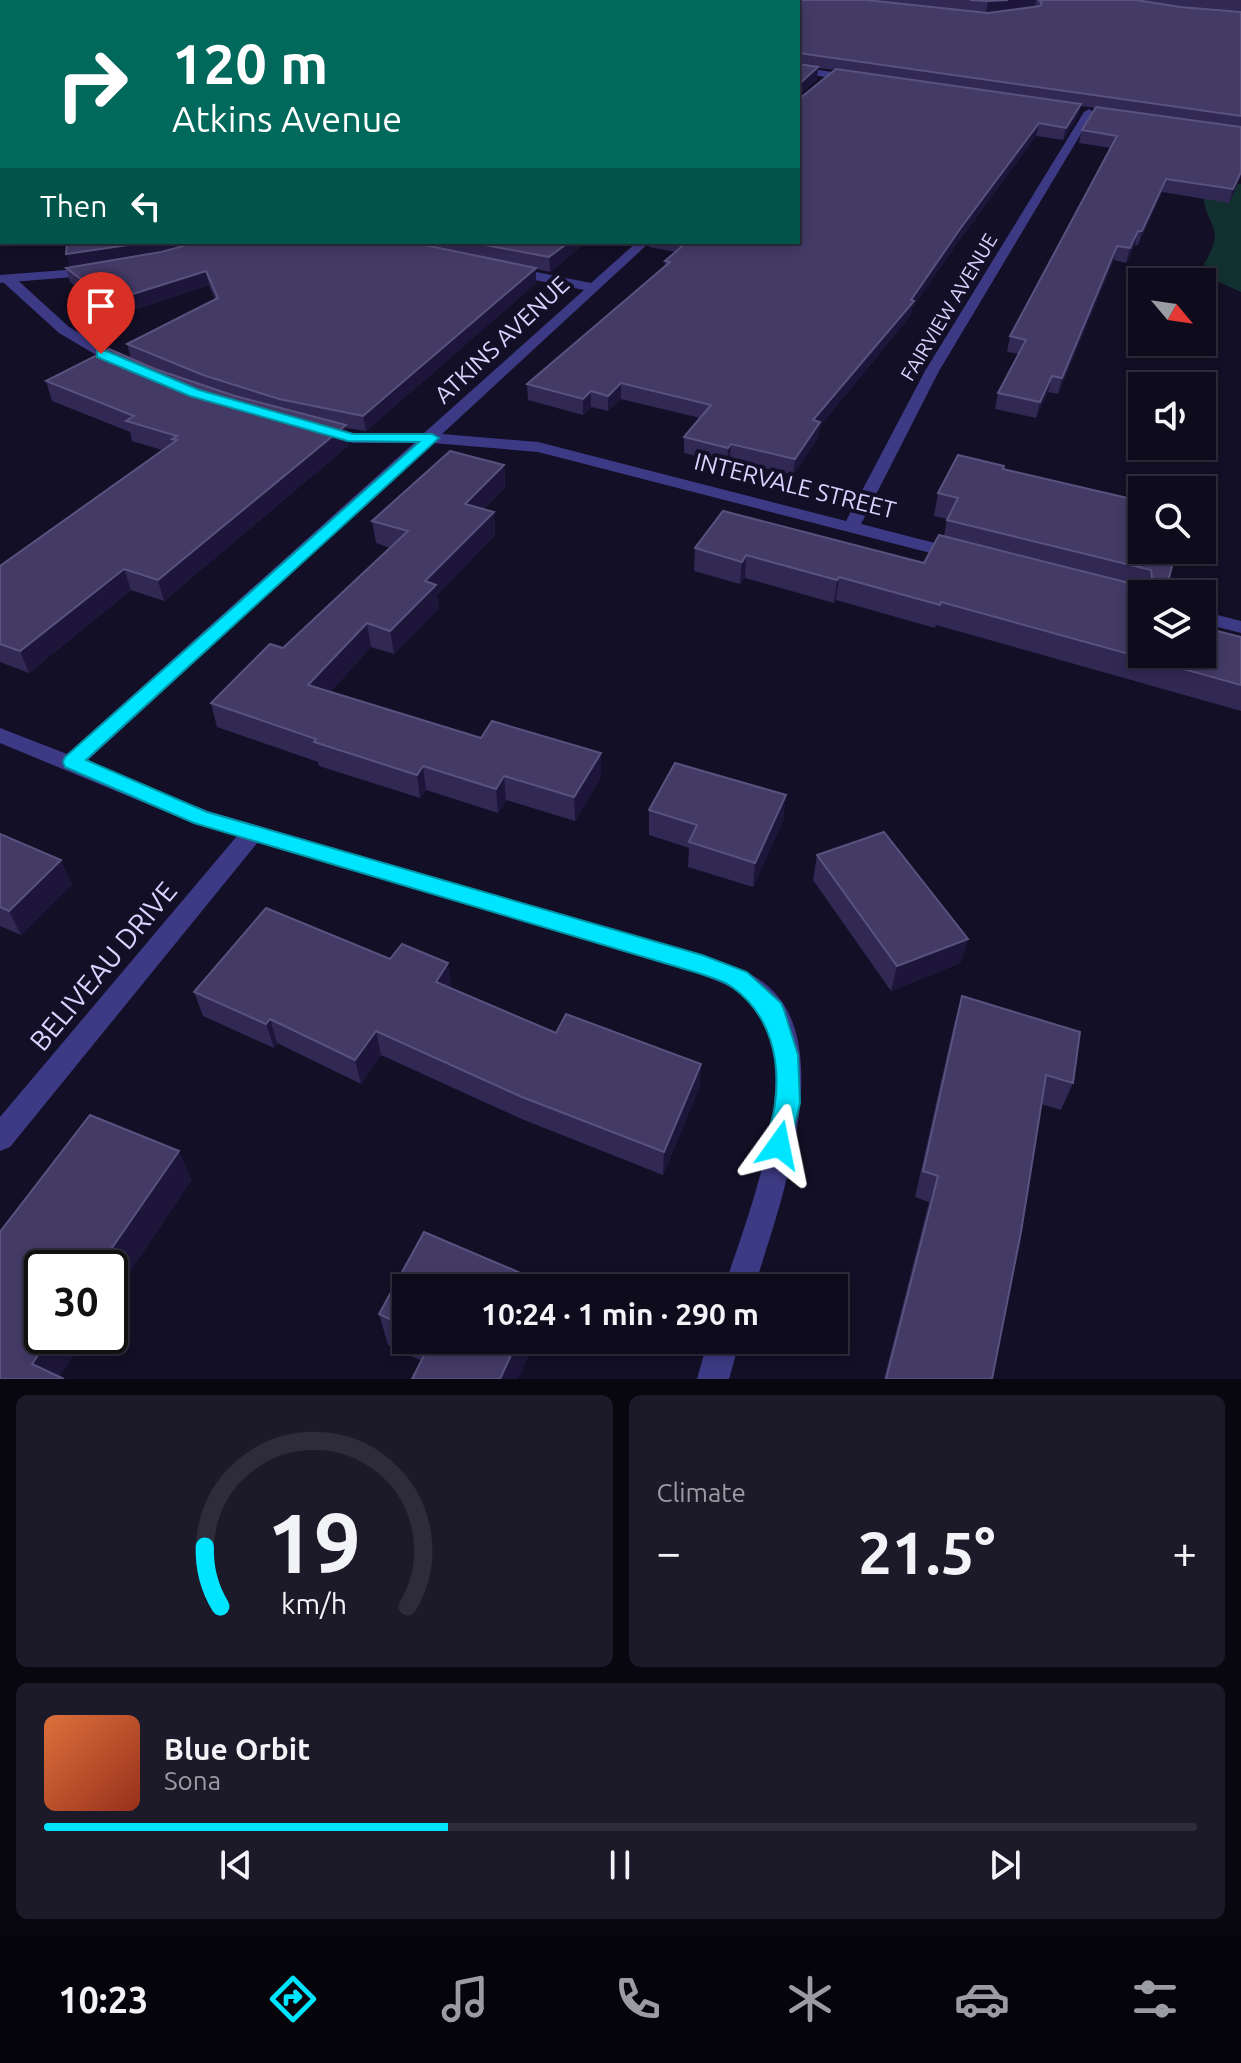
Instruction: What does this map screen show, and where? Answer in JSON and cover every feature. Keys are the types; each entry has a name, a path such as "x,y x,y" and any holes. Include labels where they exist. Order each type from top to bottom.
{"street":[{"path":"800,70 862,80"},
{"path":"820,85 832,75"},
{"path":"1074,110 1104,115"},
{"name":"FAIRVIEW AVENUE","path":"851,527 932,371 1089,112"},
{"name":"ATKINS AVENUE","path":"72,762 432,438 642,244"},
{"path":"503,269 594,288"},
{"path":"3,280 106,270"},
{"path":"3,280 73,337 140,373"},
{"name":"INTERVALE STREET","path":"312,427 353,438 432,438 538,447 974,558"},
{"path":"1216,621 1241,627"},
{"path":"0,735 201,817 702,965 739,979 772,1010 786,1055 788,1103 775,1166 743,1274"},
{"name":"BELIVEAU DRIVE","path":"0,1138 253,832"},
{"path":"713,1379 720,1354"}],"green space":[{"path":"1241,184 1241,292 1216,281 1216,268 1206,268 1204,264 1215,234 1203,195 1226,185"}],"building":[{"path":"800,0 866,0 988,13 1040,6 1042,3 1039,0 1136,0 1241,12 1241,116 800,53"},
{"path":"800,64 818,67 800,83"},
{"path":"836,69 1081,104 1066,128 1039,123 960,229 911,300 914,301 813,420 820,422 795,459 684,437 711,405 621,383 608,396 591,391 583,399 527,384 670,262 665,261 685,244 800,244 800,98"},
{"path":"1096,107 1241,127 1241,172 1233,189 1166,179 1142,231 1138,231 1130,248 1117,246 1062,378 1052,376 1040,402 998,393 1026,340 1010,336 1117,136 1082,130"},
{"path":"67,244 132,244 128,245 66,254"},
{"path":"191,244 420,244 536,268 363,416 279,399 203,375 127,344 218,298 206,271 111,301 66,268"},
{"path":"480,244 566,244 549,257"},
{"path":"109,349 155,369 235,396 346,425 158,580 124,569 20,651 0,644 0,566 177,440 172,439 177,436 126,421 134,416 46,381"},
{"path":"450,451 504,465 465,504 494,512 425,581 436,585 390,631 367,623 308,685 481,738 492,721 601,753 574,797 504,776 496,789 423,766 417,775 314,742 316,739 211,703 270,644 283,648 408,531 372,521"},
{"path":"958,455 1004,466 1003,469 1128,498 1128,564 1172,564 1168,580 1152,580 1151,570 947,520 958,498 938,493"},
{"path":"723,511 924,563 939,535 1128,583 1128,654 839,577 837,580 746,555 742,562 695,548"},
{"path":"1216,631 1241,637 1241,685 1180,668 1216,668"},
{"path":"675,763 786,795 755,863 689,842 697,825 649,810"},
{"path":"884,832 968,939 897,966 817,855"},
{"path":"0,834 61,860 9,911 0,907"},
{"path":"266,908 390,959 402,944 448,963 436,982 556,1033 566,1014 701,1064 664,1152 522,1097 376,1031 355,1060 270,1019 266,1024 194,992"},
{"path":"962,996 1080,1032 1073,1083 1046,1075 1021,1232 992,1379 886,1379 938,1176 923,1171"},
{"path":"90,1115 179,1151 110,1250 24,1250 24,1354 39,1354 32,1364 64,1379 0,1379 0,1232"},
{"path":"424,1232 523,1274 401,1274"},
{"path":"392,1290 392,1320 379,1314"},
{"path":"425,1354 512,1354 500,1379 412,1379"}],"route":[{"path":"101,354 140,373 245,410 353,438 432,438 72,762 201,817 702,965 739,979 772,1010 786,1055 788,1103 779,1145"}]}
